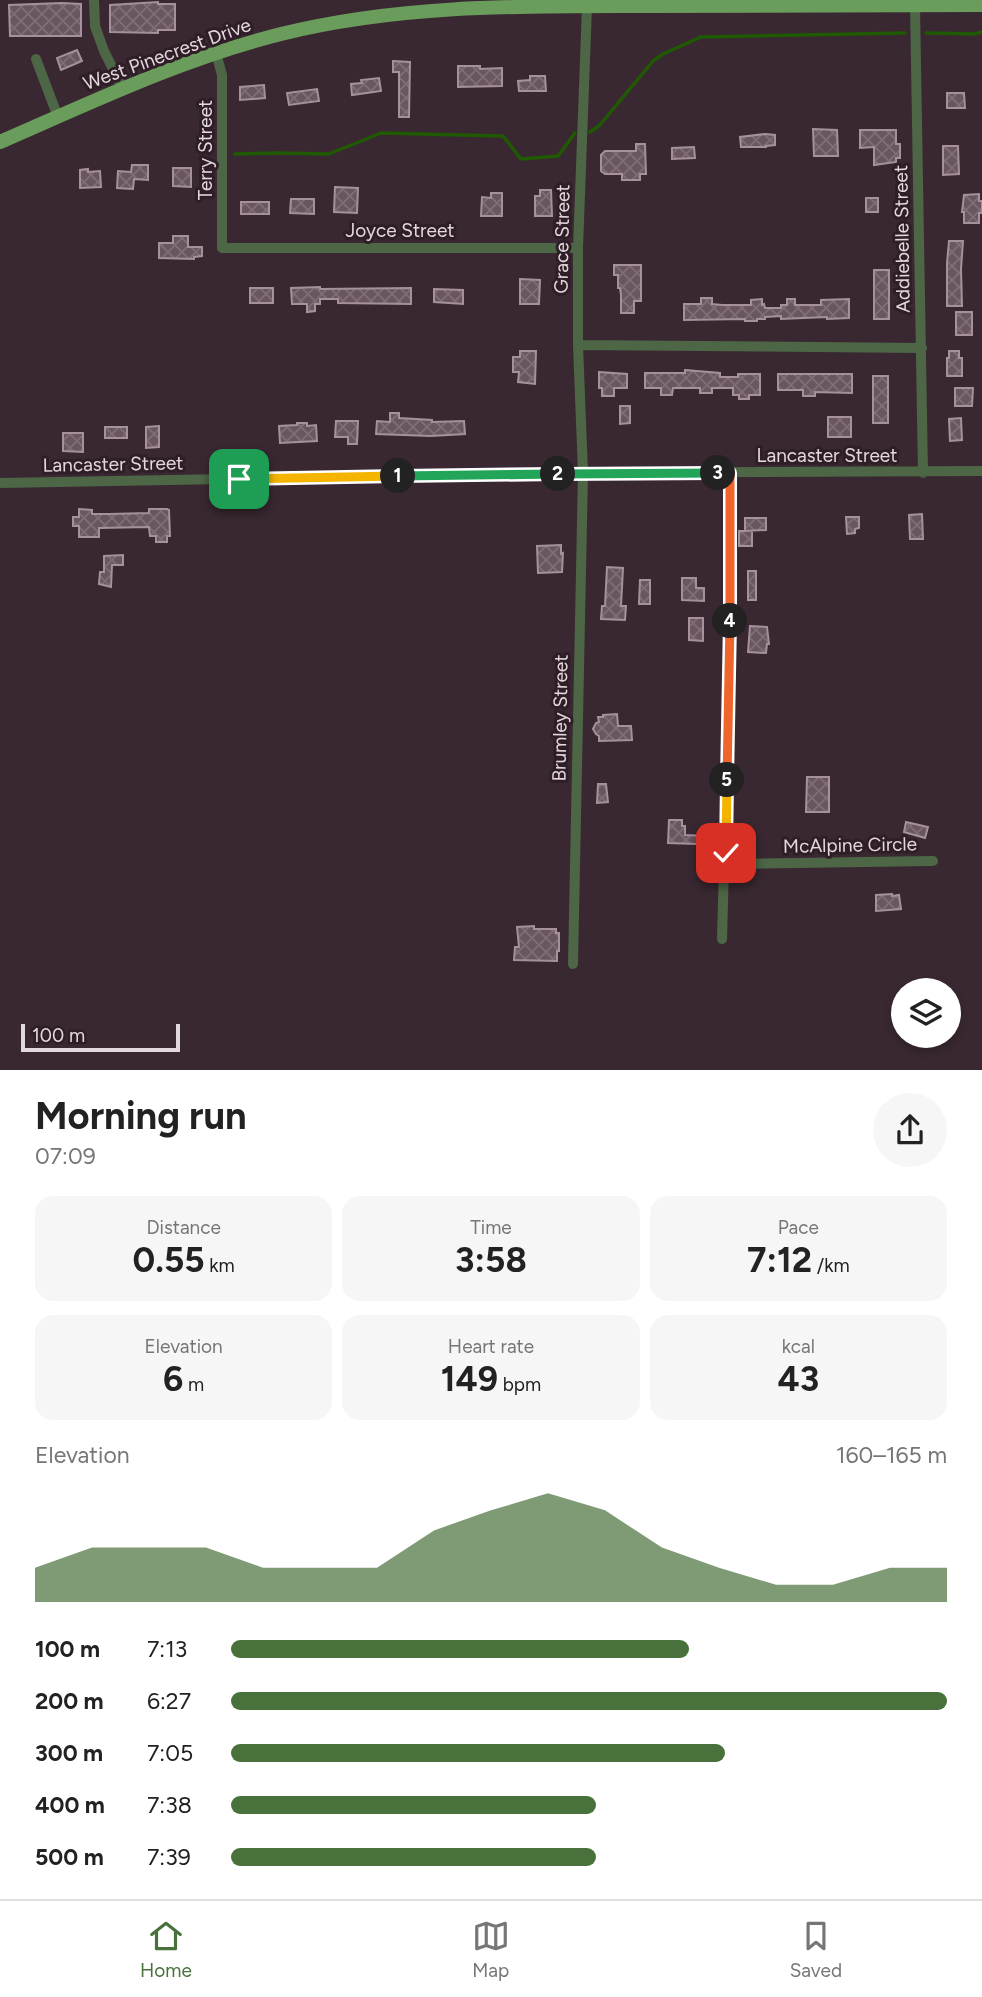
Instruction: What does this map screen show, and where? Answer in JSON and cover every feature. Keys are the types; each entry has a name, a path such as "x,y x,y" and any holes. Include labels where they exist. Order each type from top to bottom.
{"main road":[{"name":"West Pinecrest Drive","path":"0,142 123,89 216,53 281,34 389,14 555,3 587,6 932,3 982,5"}],"street":[{"path":"94,0 95,26 123,89"},
{"name":"Addiebelle Street","path":"915,5 923,472"},
{"name":"Grace Street","path":"583,473 578,345 578,248 587,6"},
{"name":"Terry Street","path":"216,53 222,75 222,248"},
{"path":"36,59 58,117"},
{"name":"Joyce Street","path":"222,248 578,248"},
{"path":"578,345 922,348"},
{"name":"Lancaster Street","path":"0,483 583,473 982,471"},
{"name":"Brumley Street","path":"572,964 583,473"},
{"path":"723,939 730,650 730,473"},
{"name":"McAlpine Circle","path":"725,864 933,861"}],"building":[{"path":"158,2 175,4 175,30 158,30 158,33 110,32 110,5"},
{"path":"81,4 81,36 10,36 9,5"},
{"path":"77,50 82,61 61,70 57,58"},
{"path":"393,61 410,62 409,117 399,117 399,72 393,72"},
{"path":"458,66 502,68 502,86 458,87"},
{"path":"530,76 545,76 546,91 519,91 518,81 530,80"},
{"path":"379,78 381,91 352,95 351,84"},
{"path":"264,85 265,98 240,100 240,87"},
{"path":"317,89 319,101 289,105 287,93"},
{"path":"947,93 964,93 965,108 947,108"},
{"path":"813,129 837,130 838,156 814,156"},
{"path":"860,130 896,130 900,158 896,158 896,162 874,165 874,147 860,148"},
{"path":"775,135 775,145 741,147 740,137"},
{"path":"636,144 645,144 646,174 640,174 640,180 622,180 622,174 605,174 601,171 601,155 605,151 636,151"},
{"path":"943,146 958,146 959,174 943,175"},
{"path":"694,147 695,158 672,159 672,148"},
{"path":"132,165 148,165 148,180 134,179 133,189 117,188 118,171 131,172"},
{"path":"173,168 191,168 191,187 173,186"},
{"path":"88,169 88,172 100,171 101,187 80,188 80,170"},
{"path":"335,187 358,188 357,213 334,212"},
{"path":"540,190 551,190 552,216 535,216 535,196 540,196"},
{"path":"491,193 502,193 502,216 481,216 482,197 491,198"},
{"path":"979,194 982,213 979,213 979,223 964,223 964,195"},
{"path":"866,198 878,198 878,212 866,212"},
{"path":"291,199 314,199 314,214 290,213"},
{"path":"241,202 269,202 269,214 241,214"},
{"path":"173,236 188,236 188,247 202,247 202,256 194,259 159,258 159,243 173,243"},
{"path":"949,241 963,241 962,306 947,306"},
{"path":"614,265 641,265 641,301 634,301 634,313 621,313 620,288 618,275 614,275"},
{"path":"874,270 889,270 889,319 874,319"},
{"path":"520,279 540,280 539,304 520,304"},
{"path":"250,288 273,288 273,303 250,303"},
{"path":"291,288 411,288 411,304 338,303 338,299 320,299 320,304 315,304 315,311 307,312 307,304 292,304"},
{"path":"434,289 463,290 463,304 434,302"},
{"path":"701,298 712,298 712,304 722,305 751,305 751,300 762,299 765,308 781,308 781,305 787,305 787,299 795,299 795,305 821,305 821,300 849,299 849,318 781,319 781,316 765,317 757,321 684,320 684,304 701,304"},
{"path":"956,312 972,312 972,335 956,335"},
{"path":"520,351 536,351 535,384 518,382 519,372 513,372 513,357 520,357"},
{"path":"949,351 959,351 959,358 962,358 962,376 947,376"},
{"path":"685,370 720,373 720,377 760,374 760,395 739,399 739,395 733,395 733,388 712,388 712,393 700,393 700,388 673,388 672,395 661,395 661,388 645,388 645,373 685,373"},
{"path":"599,372 627,374 627,388 614,388 614,396 602,396"},
{"path":"778,374 852,374 852,393 815,392 815,396 803,396 803,390 778,390"},
{"path":"873,376 888,376 888,423 873,423"},
{"path":"955,388 973,388 972,406 955,406"},
{"path":"620,406 630,406 630,423 620,424"},
{"path":"390,413 399,413 399,418 432,422 464,421 465,434 376,434 377,421 390,422"},
{"path":"828,417 851,417 851,437 828,437"},
{"path":"961,418 962,440 950,441 949,419"},
{"path":"336,421 358,421 357,444 348,444 348,437 335,437"},
{"path":"297,423 316,425 317,441 280,443 279,426"},
{"path":"159,426 159,447 146,448 146,427"},
{"path":"105,427 127,427 127,438 105,438"},
{"path":"63,433 83,433 83,452 63,451"},
{"path":"79,509 92,510 92,514 109,514 149,513 149,509 167,509 170,536 167,536 167,542 156,542 156,536 150,536 149,527 99,528 99,537 79,537 79,526 73,526 73,517 79,517"},
{"path":"922,514 923,539 910,539 909,515"},
{"path":"846,517 859,517 859,528 855,529 855,533 847,534"},
{"path":"745,518 766,518 766,530 745,531"},
{"path":"739,531 752,531 752,546 739,546"},
{"path":"561,545 562,572 538,573 537,546"},
{"path":"123,555 123,565 112,565 111,587 99,584 100,572 104,572 104,556"},
{"path":"607,567 623,568 621,606 626,606 625,620 601,619 602,606 605,606"},
{"path":"748,571 756,571 756,600 748,600"},
{"path":"682,578 696,578 696,588 704,588 704,601 682,600"},
{"path":"640,580 650,580 650,604 639,604"},
{"path":"689,618 703,618 703,641 689,640"},
{"path":"750,626 767,627 769,644 766,653 748,652"},
{"path":"617,714 618,726 631,726 632,740 599,741 599,736 593,729 599,722 598,717"},
{"path":"807,777 829,777 829,812 806,812"},
{"path":"598,784 606,784 608,802 597,803"},
{"path":"669,820 682,820 685,835 707,836 706,846 668,843"},
{"path":"906,822 928,827 925,838 904,832"},
{"path":"876,895 899,895 901,909 876,911"},
{"path":"534,926 534,929 556,929 556,933 559,933 557,961 514,960 515,947 519,947 517,927"}],"waterway":[{"path":"926,33 982,32"},
{"path":"590,132 599,126 653,61 701,37 905,33"},
{"path":"235,154 329,154 381,133 503,136 521,159 558,156 575,133"}],"route":[{"path":"239,479 730,473 726,853"}]}
